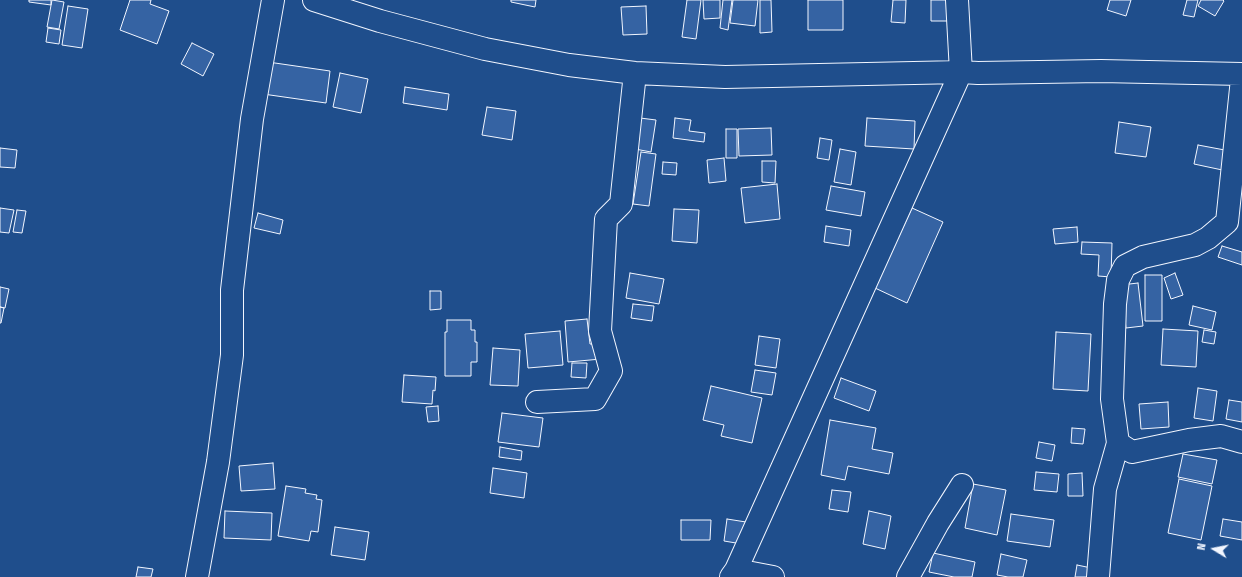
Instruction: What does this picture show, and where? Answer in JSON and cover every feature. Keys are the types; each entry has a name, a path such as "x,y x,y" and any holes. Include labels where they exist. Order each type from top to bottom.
{"street":[{"path":"197,577 218,462 232,355 232,290 252,118 273,0"},
{"path":"314,0 380,21 485,49 569,65 635,73 725,77 961,72 1101,71 1242,74"},
{"path":"773,577 734,573 961,72 957,0"},
{"path":"537,402 595,399 611,371 600,331 606,219 621,204 635,73"},
{"path":"1098,577 1105,489 1118,443 1112,400 1115,304 1118,280 1125,266 1143,257 1195,244 1208,238 1227,222 1242,79"},
{"path":"1118,443 1132,452 1189,440 1221,436 1242,442"},
{"path":"908,577 938,523 962,485"}],"building":[{"path":"29,0 51,0 51,5 29,2"},
{"path":"52,0 64,2 59,29 47,27"},
{"path":"130,0 151,0 150,4 169,11 157,44 120,30"},
{"path":"511,0 536,0 535,7 511,2"},
{"path":"687,0 701,0 696,39 682,37"},
{"path":"703,0 720,0 720,18 704,19"},
{"path":"723,0 732,0 728,30 720,28"},
{"path":"733,0 758,0 755,26 730,23"},
{"path":"760,0 771,0 772,32 760,33"},
{"path":"808,0 843,0 843,30 808,30"},
{"path":"893,0 906,0 905,23 891,22"},
{"path":"931,0 950,0 950,21 931,21"},
{"path":"1110,0 1131,0 1126,16 1107,10"},
{"path":"1187,0 1198,0 1194,17 1183,15"},
{"path":"1201,0 1224,1 1215,16 1198,6"},
{"path":"68,6 88,9 82,48 62,45"},
{"path":"646,6 647,34 623,35 621,7"},
{"path":"48,28 61,30 59,44 46,42"},
{"path":"192,43 214,54 203,76 181,64"},
{"path":"268,62 330,71 326,103 263,94"},
{"path":"340,73 368,79 361,113 333,107"},
{"path":"405,87 449,94 447,110 403,103"},
{"path":"487,107 516,111 512,140 482,135"},
{"path":"640,118 656,120 651,152 635,149"},
{"path":"675,118 691,120 689,131 705,133 704,142 673,138"},
{"path":"867,118 915,121 914,149 865,146"},
{"path":"1119,122 1151,127 1146,157 1115,153"},
{"path":"771,128 772,155 739,156 738,129"},
{"path":"726,129 737,129 737,158 726,158"},
{"path":"820,138 832,140 829,160 817,158"},
{"path":"1198,145 1230,151 1227,171 1194,164"},
{"path":"0,148 17,150 15,168 0,167"},
{"path":"840,149 856,152 851,185 834,182"},
{"path":"641,152 656,154 649,206 633,204"},
{"path":"724,158 726,181 709,183 707,160"},
{"path":"762,161 776,161 775,183 762,182"},
{"path":"663,162 677,163 676,175 662,174"},
{"path":"777,184 780,219 745,223 741,188"},
{"path":"831,186 865,192 861,216 826,210"},
{"path":"0,208 14,210 9,233 0,232"},
{"path":"912,208 943,222 907,303 875,288"},
{"path":"674,209 699,210 697,243 672,241"},
{"path":"17,210 26,211 22,233 13,232"},
{"path":"258,213 283,220 280,234 254,228"},
{"path":"826,226 851,230 849,246 824,242"},
{"path":"1077,227 1078,242 1055,244 1053,229"},
{"path":"1082,242 1112,243 1111,277 1098,276 1099,255 1081,254"},
{"path":"1222,246 1242,252 1242,265 1218,257"},
{"path":"630,273 664,279 659,304 626,298"},
{"path":"1175,273 1183,295 1171,299 1164,278"},
{"path":"1145,275 1162,275 1162,321 1145,321"},
{"path":"1138,283 1143,326 1126,328 1121,285"},
{"path":"0,287 9,289 5,308 0,307"},
{"path":"430,291 441,291 441,309 430,310"},
{"path":"633,304 654,306 652,321 631,318"},
{"path":"1193,306 1216,312 1212,330 1189,325"},
{"path":"0,307 4,308 1,323 0,323"},
{"path":"587,319 590,344 600,344 601,359 568,362 565,321"},
{"path":"447,320 471,320 471,330 475,330 475,342 477,342 477,362 471,362 471,376 445,376 445,332 447,332"},
{"path":"1163,329 1198,331 1196,367 1161,365"},
{"path":"1204,330 1216,332 1214,344 1202,342"},
{"path":"560,331 563,365 528,368 525,334"},
{"path":"1056,332 1091,334 1088,391 1053,389"},
{"path":"759,336 780,339 776,368 755,365"},
{"path":"493,348 520,350 518,386 490,385"},
{"path":"572,363 587,363 586,378 571,377"},
{"path":"755,370 776,373 772,395 751,392"},
{"path":"404,375 436,377 432,404 402,402"},
{"path":"841,378 876,391 869,411 834,398"},
{"path":"711,386 762,398 752,443 721,436 724,425 703,420"},
{"path":"1198,388 1217,391 1213,421 1194,418"},
{"path":"1229,400 1242,402 1242,422 1226,419"},
{"path":"1168,402 1169,427 1141,429 1139,404"},
{"path":"438,406 439,421 428,422 426,407"},
{"path":"502,413 543,418 539,447 498,442"},
{"path":"830,420 876,428 872,449 893,453 889,474 848,466 845,480 821,475"},
{"path":"1072,428 1085,429 1083,444 1071,443"},
{"path":"1039,442 1055,445 1052,461 1036,458"},
{"path":"500,447 522,451 521,460 499,457"},
{"path":"1183,454 1217,460 1212,484 1178,477"},
{"path":"273,463 275,489 241,491 239,466"},
{"path":"493,468 527,473 524,498 490,493"},
{"path":"1036,472 1059,474 1057,492 1034,490"},
{"path":"1082,473 1083,496 1068,496 1068,474"},
{"path":"1179,479 1212,486 1201,540 1168,533"},
{"path":"973,484 1006,490 997,535 965,528"},
{"path":"286,486 306,489 305,493 317,495 316,499 322,500 318,532 311,531 309,541 278,536"},
{"path":"832,490 851,492 848,512 829,509"},
{"path":"225,511 272,513 271,540 224,538"},
{"path":"869,511 891,516 885,549 863,544"},
{"path":"1011,514 1054,520 1050,547 1007,541"},
{"path":"727,519 746,522 742,544 724,541"},
{"path":"1223,519 1242,522 1242,540 1220,536"},
{"path":"681,520 711,520 710,540 681,540"},
{"path":"335,527 369,532 365,560 331,555"},
{"path":"933,553 975,562 972,577 954,577 929,572"},
{"path":"1001,554 1027,560 1023,577 997,575"},
{"path":"1077,565 1096,569 1094,577 1075,577"},
{"path":"138,567 153,569 151,577 136,577"}]}
